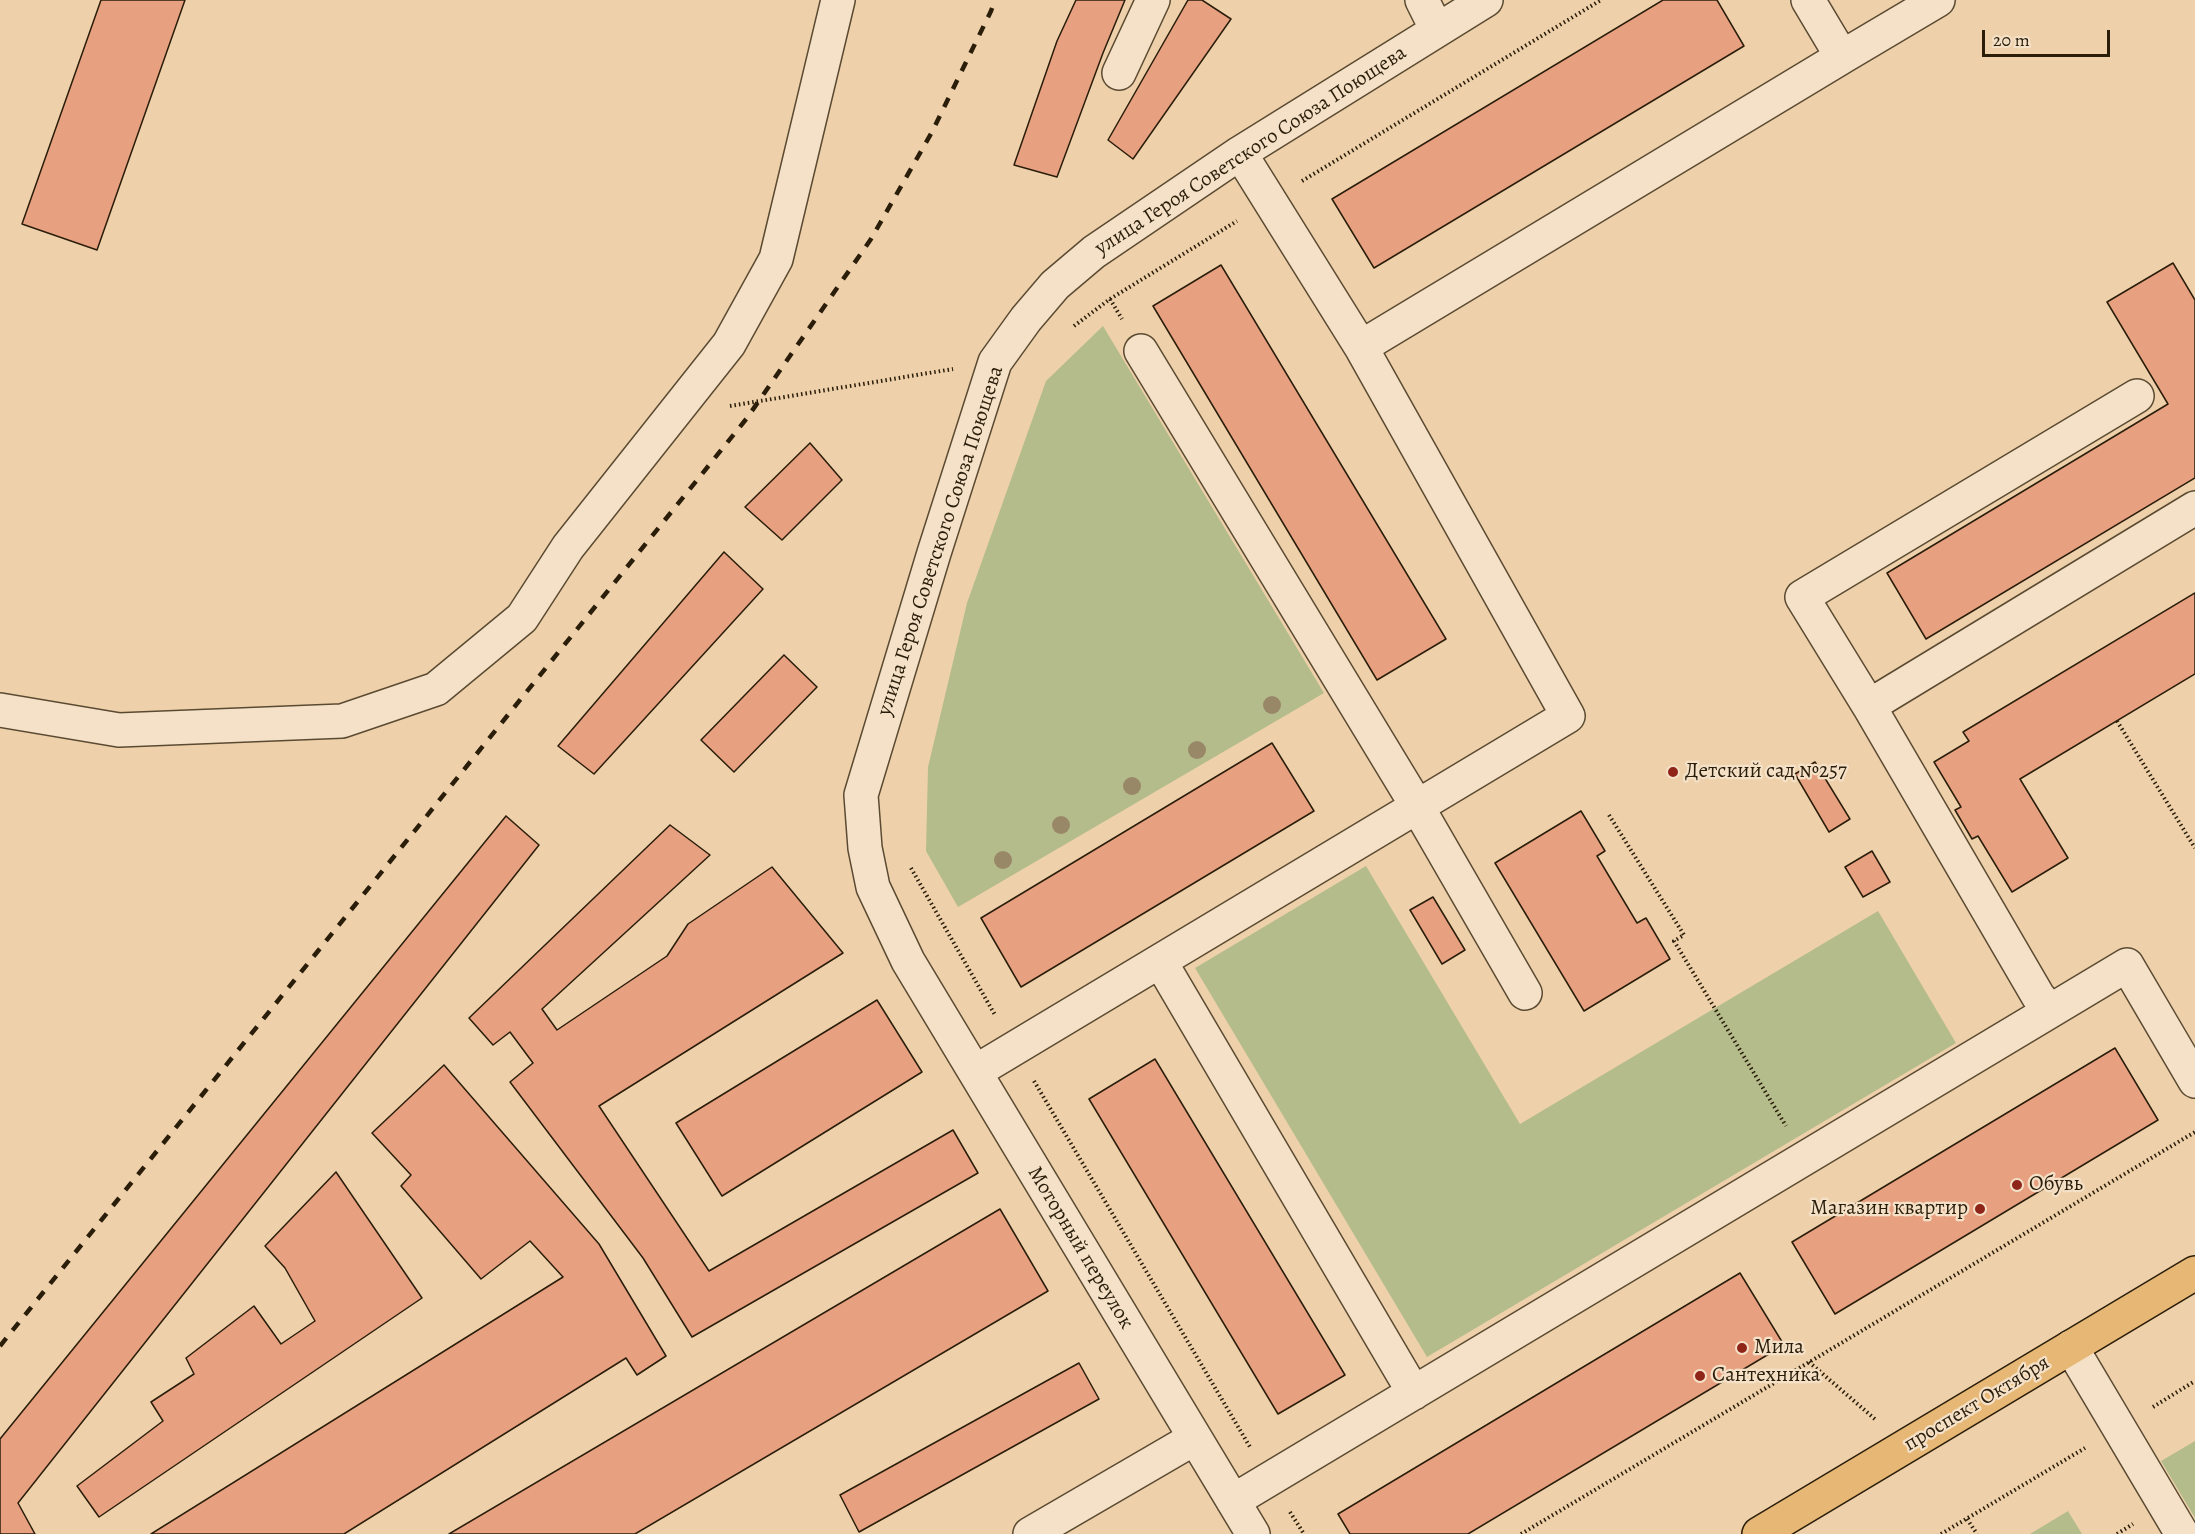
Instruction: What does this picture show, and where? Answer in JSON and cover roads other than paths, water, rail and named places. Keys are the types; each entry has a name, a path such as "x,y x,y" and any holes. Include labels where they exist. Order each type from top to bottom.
{"main road":[{"name":"проспект Октября","path":"1759,1534 2195,1273"}],"street":[{"path":"0,710 119,730 342,721 436,689 522,618 568,547 729,344 776,259 838,0"},
{"path":"1119,73 1153,0"},
{"path":"1422,0 1437,30"},
{"name":"улица Героя Советского Союза Поющева","path":"908,961 873,887 865,848 861,795 934,553 995,362 1026,319 1055,285 1094,252 1240,153 1486,0"},
{"path":"1808,0 1842,57"},
{"path":"1360,347 1938,0"},
{"path":"975,1072 1568,716 1360,347 1240,153"},
{"path":"1141,351 1418,806 1525,993"},
{"path":"2050,1011 2038,996 1869,706 1802,597 2138,396"},
{"path":"1869,706 2195,508"},
{"name":"Моторный переулок","path":"908,961 1253,1534"},
{"path":"1160,961 1414,1393"},
{"path":"1233,1501 2127,965 2195,1081"},
{"path":"2071,1347 2182,1534"},
{"path":"1030,1534 1196,1438"}],"railway":[{"path":"0,1346 747,418 871,239 932,132 995,0"}],"place":[{"name":"Детский сад №257","path":"1673,772"},
{"name":"Обувь","path":"2017,1185"},
{"name":"Магазин квартир","path":"1980,1209"},
{"name":"Мила","path":"1742,1348"},
{"name":"Сантехника","path":"1700,1376"}]}
